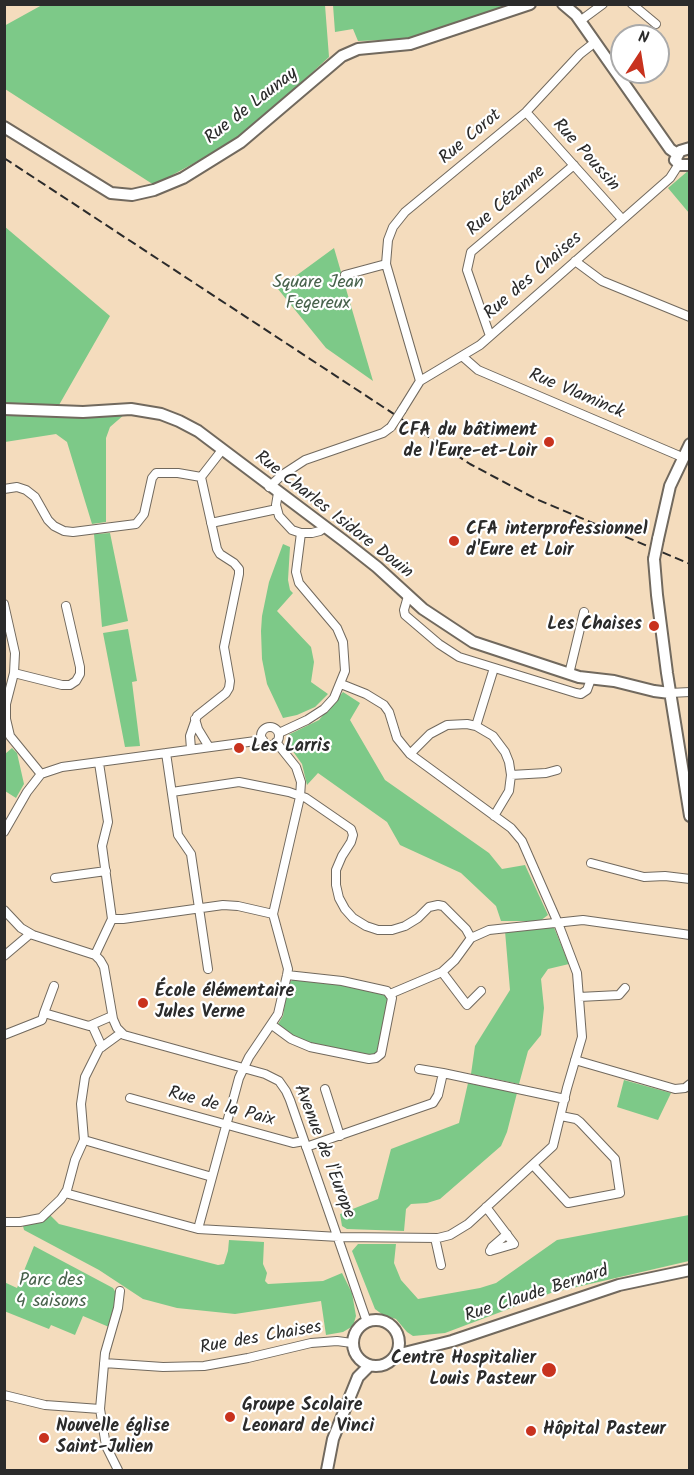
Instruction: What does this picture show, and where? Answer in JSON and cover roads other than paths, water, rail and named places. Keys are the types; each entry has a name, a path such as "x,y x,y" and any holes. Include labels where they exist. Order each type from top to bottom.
{"street":[{"name":"Rue de Launay","path":"4,127 111,193 132,195 154,190 183,178 241,142 342,56 358,49 410,44 530,4"},
{"path":"563,4 580,21 670,149 682,161 690,148"},
{"path":"580,21 603,4"},
{"path":"632,4 656,24"},
{"name":"Rue Corot","path":"420,381 386,264 388,240 393,227 405,212 526,112 594,42"},
{"name":"Rue Poussin","path":"526,112 622,219"},
{"name":"Rue des Chaises","path":"274,490 282,475 304,460 383,433 391,427 420,381 480,345 670,178 682,161"},
{"name":"Rue Cézanne","path":"490,336 467,270 471,252 574,165"},
{"path":"575,261 602,281 690,317"},
{"path":"345,275 386,264"},
{"name":"Rue Vlaminck","path":"462,356 478,370 682,457"},
{"name":"Rue Charles Isidore Douin","path":"4,409 83,412 131,409 147,411 179,421 198,431 377,567 423,609 472,642 569,674 670,693"},
{"path":"690,444 670,486 654,559 670,693 690,816"},
{"path":"201,477 222,450"},
{"path":"4,489 17,487 26,490 35,497 48,520 64,531 73,532 136,524 144,514 152,478 156,473 169,472 201,477"},
{"path":"191,749 190,736 196,716 226,693 229,688 230,681 224,647 239,574 239,569 234,563 218,551 201,477"},
{"path":"274,490 277,509 284,523 292,530 301,533 320,531 325,527"},
{"path":"211,523 277,509"},
{"path":"279,733 324,709 334,698 345,671 343,642 337,628 299,583 296,572 301,533"},
{"path":"408,596 405,615 453,654 471,662 581,694 587,690 591,679"},
{"path":"4,604 14,641 14,673 6,704 6,719 10,736 41,774"},
{"path":"14,673 62,685 70,685 76,681 80,674 80,667 66,606"},
{"path":"569,674 584,612"},
{"path":"476,726 494,668"},
{"path":"65,1192 198,1229 339,1237 435,1238 450,1235 460,1229 553,1146 582,1037 579,997 576,968 522,841 517,834 494,816 410,754 397,738 389,712 384,705 366,694 341,684"},
{"path":"670,693 690,692"},
{"path":"195,719 209,747"},
{"path":"410,754 439,728 457,724 476,726 484,730 500,743 510,762 509,791 494,816"},
{"path":"263,740 263,732 267,728 273,728 279,733"},
{"path":"4,832 27,792 41,774 62,767 191,749 263,740 269,744 276,742 279,733"},
{"path":"198,1229 239,1078 249,1056 278,1014 288,969 273,914 300,797 301,782 296,767 276,742"},
{"path":"166,753 178,835 191,854 208,969"},
{"path":"95,955 112,919 102,846 108,822 99,763"},
{"path":"511,775 557,770"},
{"path":"172,792 239,782 289,792 306,798 351,829 353,835 351,842 336,870 336,885 339,898 353,918 378,930 392,930 405,926 429,907 438,905 443,906 466,929 471,938"},
{"path":"591,863 644,877 665,876 690,879"},
{"path":"55,878 106,872"},
{"path":"112,919 233,905 273,914"},
{"path":"4,910 30,934 95,955 104,967 112,1016 122,1033 102,1047 92,1060 85,1077 81,1104 84,1140 65,1192 56,1205 41,1218 32,1221 4,1222"},
{"path":"390,994 442,972 455,960 471,938 489,930 594,921 690,936"},
{"path":"4,956 30,934"},
{"path":"442,972 467,1005 481,991"},
{"path":"272,1024 291,1039 310,1047 369,1059 381,1054 392,998 387,990 362,984 287,975"},
{"path":"4,1035 42,1020 54,986"},
{"path":"579,997 619,995 625,988"},
{"path":"45,1013 83,1025 92,1025 112,1016"},
{"path":"92,1025 102,1047"},
{"name":"Avenue de l'Europe","path":"122,1033 135,1039 272,1077 282,1085 290,1100 367,1322"},
{"path":"575,1060 675,1089 685,1088 690,1084"},
{"path":"419,1069 565,1099"},
{"path":"305,1144 340,1136 433,1103 438,1095 443,1073"},
{"path":"325,1089 340,1136"},
{"name":"Rue de la Paix","path":"130,1098 293,1143 305,1144"},
{"path":"533,1165 568,1203 620,1193 615,1159 580,1122 561,1116"},
{"path":"84,1140 212,1177"},
{"path":"486,1207 507,1234"},
{"path":"435,1238 441,1265"},
{"name":"Rue Claude Bernard","path":"396,1355 452,1341 619,1285 690,1270"},
{"path":"118,1470 108,1452 100,1409 104,1363 120,1291"},
{"path":"381,1321 392,1326 399,1340 396,1355 384,1366 369,1366 357,1358 352,1343 358,1328 367,1322 381,1321"},
{"name":"Rue des Chaises","path":"104,1363 163,1367 204,1366 311,1343 337,1341 352,1343"},
{"path":"327,1470 333,1439 347,1404 358,1377 369,1366"},
{"path":"4,1395 45,1405 100,1409"}],"railway":[{"path":"4,158 470,464 536,499 690,564"}],"place":[{"name":"CFA du bâtiment de l'Eure-et-Loir","path":"549,442"},
{"name":"CFA interprofessionnel d'Eure et Loir","path":"454,541"},
{"name":"Les Chaises","path":"654,626"},
{"name":"Les Larris","path":"239,748"},
{"name":"École élémentaire Jules Verne","path":"143,1003"},
{"name":"Centre Hospitalier Louis Pasteur","path":"549,1370"},
{"name":"Groupe Scolaire Leonard de Vinci","path":"230,1417"},
{"name":"Hôpital Pasteur","path":"531,1431"},
{"name":"Nouvelle église Saint-Julien","path":"44,1438"}],"park label":[{"name":"Square Jean Fegereux","path":"318,294"},
{"name":"Parc des 4 saisons","path":"51,1292"}]}
